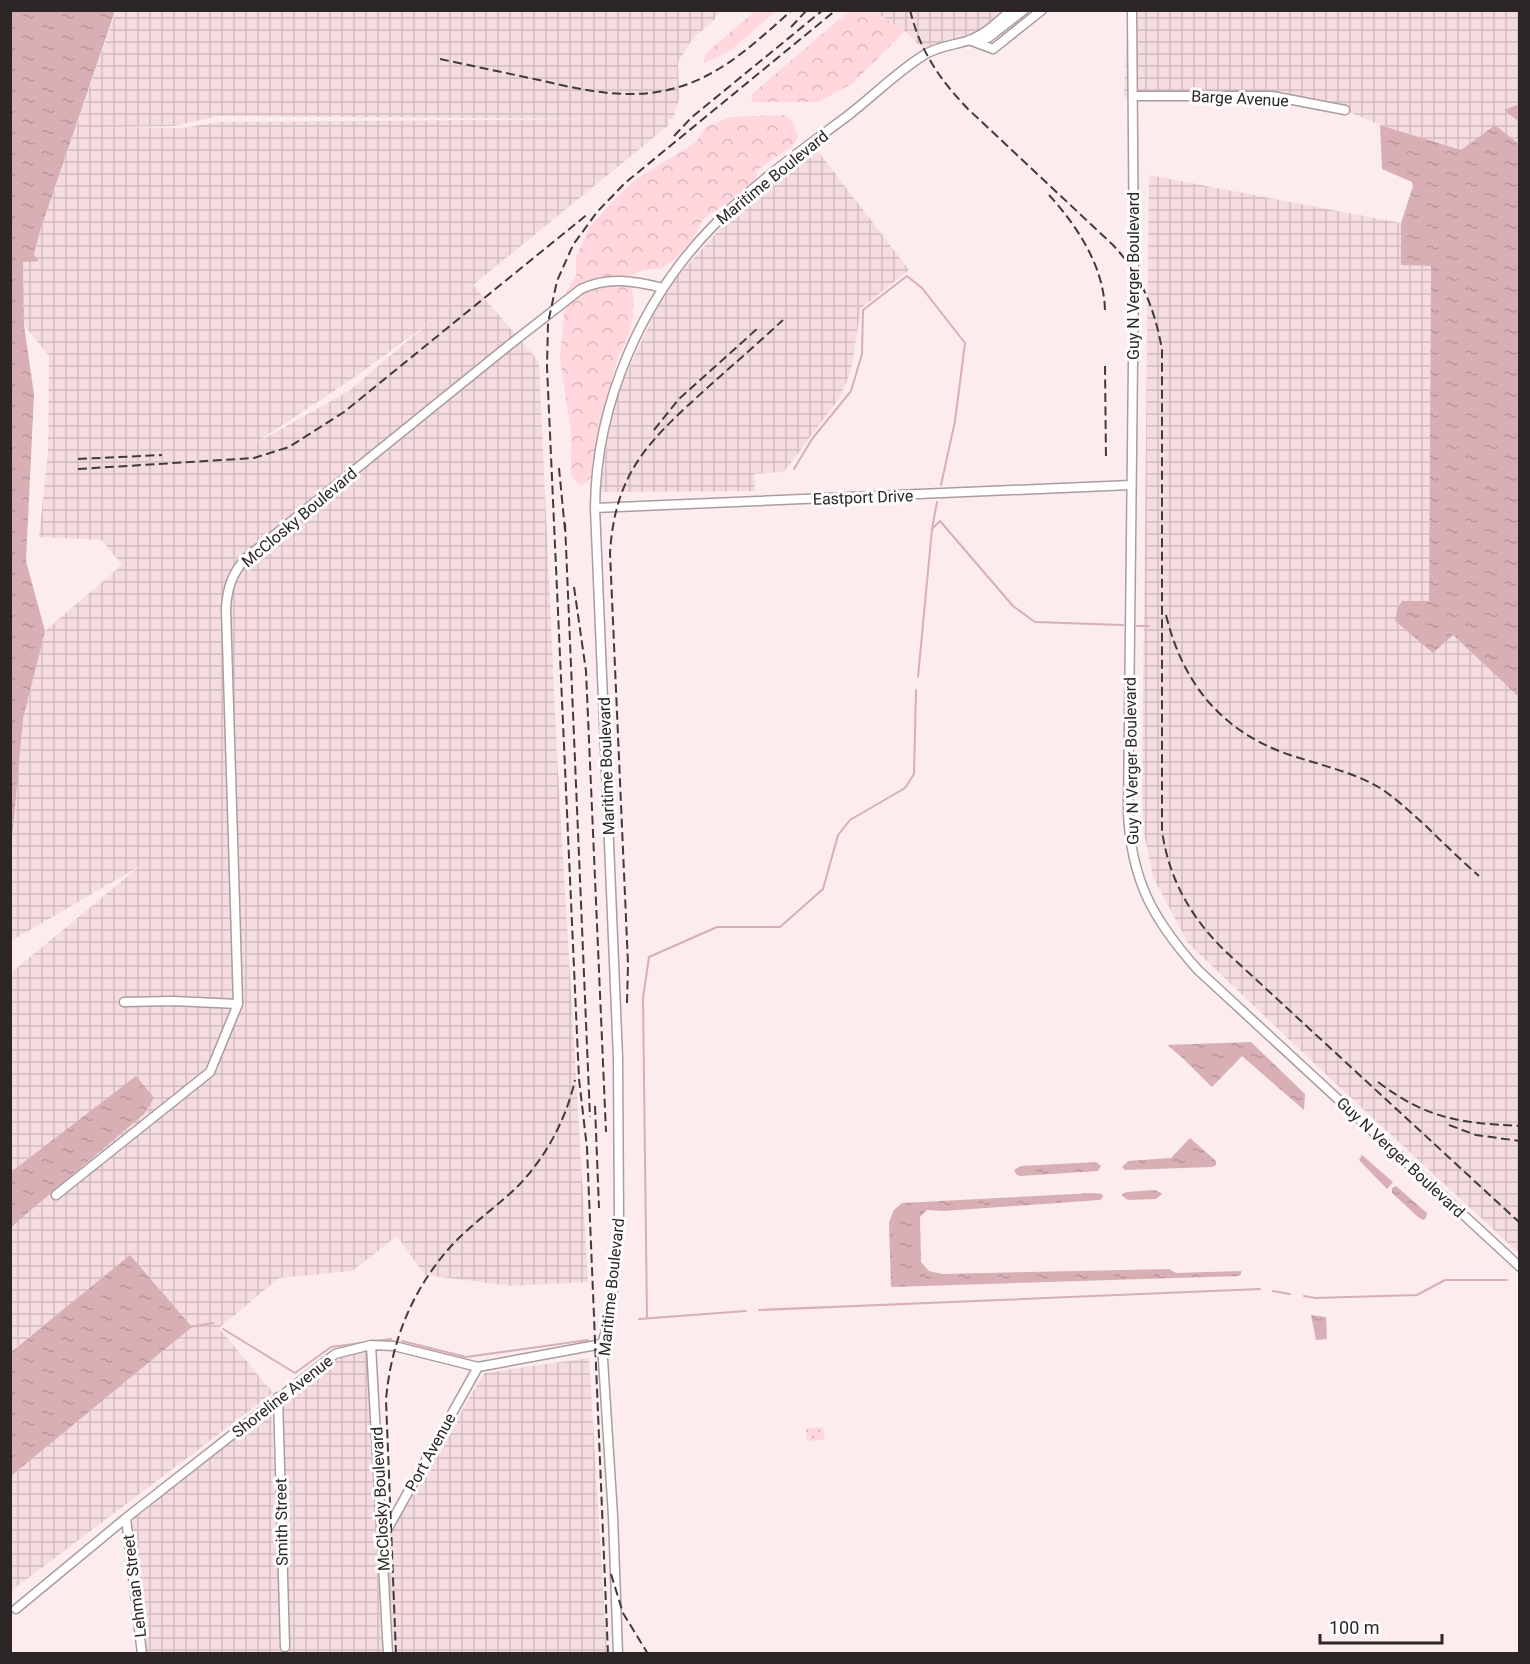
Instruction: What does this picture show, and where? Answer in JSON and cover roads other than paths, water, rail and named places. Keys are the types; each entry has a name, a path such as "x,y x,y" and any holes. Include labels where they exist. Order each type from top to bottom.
{"street":[{"name":"Maritime Boulevard","path":"969,40 1003,10"},
{"name":"Maritime Boulevard","path":"618,1653 613,1516 602,1344 611,1315 619,1224 618,1058 596,508 599,454 605,421 634,342 663,288 694,246 716,222 765,179 925,54 985,33 1011,10"},
{"name":"Maritime Boulevard","path":"969,40 988,38 1024,10"},
{"name":"Maritime Boulevard","path":"969,40 995,42 1033,10"},
{"name":"Maritime Boulevard","path":"969,40 993,48 1042,10"},
{"name":"Guy N Verger Boulevard","path":"1132,10 1134,96 1129,832 1143,892 1162,926 1198,970 1520,1267"},
{"name":"Barge Avenue","path":"1134,96 1272,96 1346,110"},
{"name":"McClosky Boulevard","path":"56,1195 210,1072 238,1004 226,609 229,585 233,575 246,558 581,289 591,285 620,281 638,282 663,288"},
{"name":"Eastport Drive","path":"596,508 1131,485"},
{"path":"124,1002 173,1001 238,1004"},
{"name":"Shoreline Avenue","path":"16,1609 126,1518 334,1354 370,1345 394,1347 478,1367 602,1344"},
{"name":"McClosky Boulevard","path":"370,1345 388,1653"},
{"name":"Port Avenue","path":"382,1537 478,1367"},
{"name":"Smith Street","path":"278,1397 285,1647"},
{"name":"Lehman Street","path":"126,1518 142,1653"}],"water":[{"path":"11,10 115,11 39,234 34,255 39,261 23,262 24,325 34,394 26,561 45,631 23,719 11,850"},
{"path":"1519,104 1519,122 1504,110"},
{"path":"1380,125 1461,150 1495,125 1519,144 1519,697 1453,635 1433,653 1395,621 1402,601 1429,601 1431,266 1401,265 1401,223 1413,186 1412,182 1382,169"},
{"path":"1251,1042 1305,1094 1304,1110 1242,1056 1212,1087 1167,1045"},
{"path":"136,1076 154,1098 144,1114 11,1227 11,1172"},
{"path":"1190,1138 1216,1161 1216,1165 1125,1170 1122,1167 1128,1161 1171,1158"},
{"path":"1362,1155 1393,1182 1387,1189 1359,1160"},
{"path":"1096,1162 1101,1166 1098,1171 1020,1176 1014,1170 1021,1166"},
{"path":"1396,1186 1427,1213 1426,1218 1423,1220 1418,1217 1392,1193 1392,1188"},
{"path":"1155,1190 1162,1194 1156,1199 1128,1200 1121,1195 1127,1192"},
{"path":"1102,1194 1103,1197 1100,1200 943,1211 927,1210 920,1217 921,1262 929,1271 942,1274 1169,1269 1176,1273 1241,1271 1241,1274 1239,1276 891,1287 889,1222 894,1210 902,1203"},
{"path":"130,1255 192,1327 11,1476 11,1352"},
{"path":"1311,1315 1326,1317 1327,1339 1316,1340"}],"waterway":[{"path":"794,469 812,439 851,391 862,354 863,310 907,276 922,288 965,343 955,421 941,485"},
{"path":"932,529 937,502"},
{"path":"918,677 932,529 940,521 1013,606 1035,622 1123,625"},
{"path":"1137,626 1149,626"},
{"path":"647,1319 643,998 649,957 717,927 780,927 823,889 838,835 850,820 905,788 914,774 916,690"},
{"path":"1304,1296 1315,1298 1417,1295 1445,1280 1507,1280"},
{"path":"759,1310 1260,1289"},
{"path":"1273,1291 1290,1294"},
{"path":"639,1319 746,1311"},
{"path":"189,1327 213,1323"},
{"path":"223,1329 295,1373 331,1347 391,1339"},
{"path":"402,1341 466,1357 588,1340"}],"railway":[{"path":"440,59 583,89 625,94 645,93 687,84 719,69 752,45 792,10"},
{"path":"791,27 807,10"},
{"path":"674,136 692,117 823,10"},
{"path":"608,1654 587,1148 579,1079 547,367 548,323 557,281 573,245 597,212 625,183 836,10"},
{"path":"910,10 919,39 940,76 968,109 1113,245 1139,281 1151,307 1162,350 1162,831 1170,865 1183,896 1201,924 1224,950 1520,1223"},
{"path":"1049,195 1070,221 1088,249 1100,280 1105,313"},
{"path":"78,469 254,458 289,447 344,412 589,213"},
{"path":"627,1003 628,964 610,553 613,524 628,478 653,441 668,424 783,320"},
{"path":"654,430 679,399 758,328"},
{"path":"1105,366 1106,460"},
{"path":"78,459 162,455"},
{"path":"559,468 565,530"},
{"path":"565,523 590,1117"},
{"path":"574,587 586,671 606,1132"},
{"path":"1166,615 1183,663 1195,684 1225,719 1266,745 1348,773 1380,788 1426,826 1479,876"},
{"path":"396,1654 386,1400 399,1336 416,1296 440,1260 461,1236 516,1188 545,1152 566,1110 575,1080"},
{"path":"1378,1082 1412,1104 1445,1117 1462,1121 1520,1126"},
{"path":"595,1106 599,1208"},
{"path":"1449,1125 1476,1135 1520,1141"},
{"path":"611,1574 623,1613 648,1654"}]}
